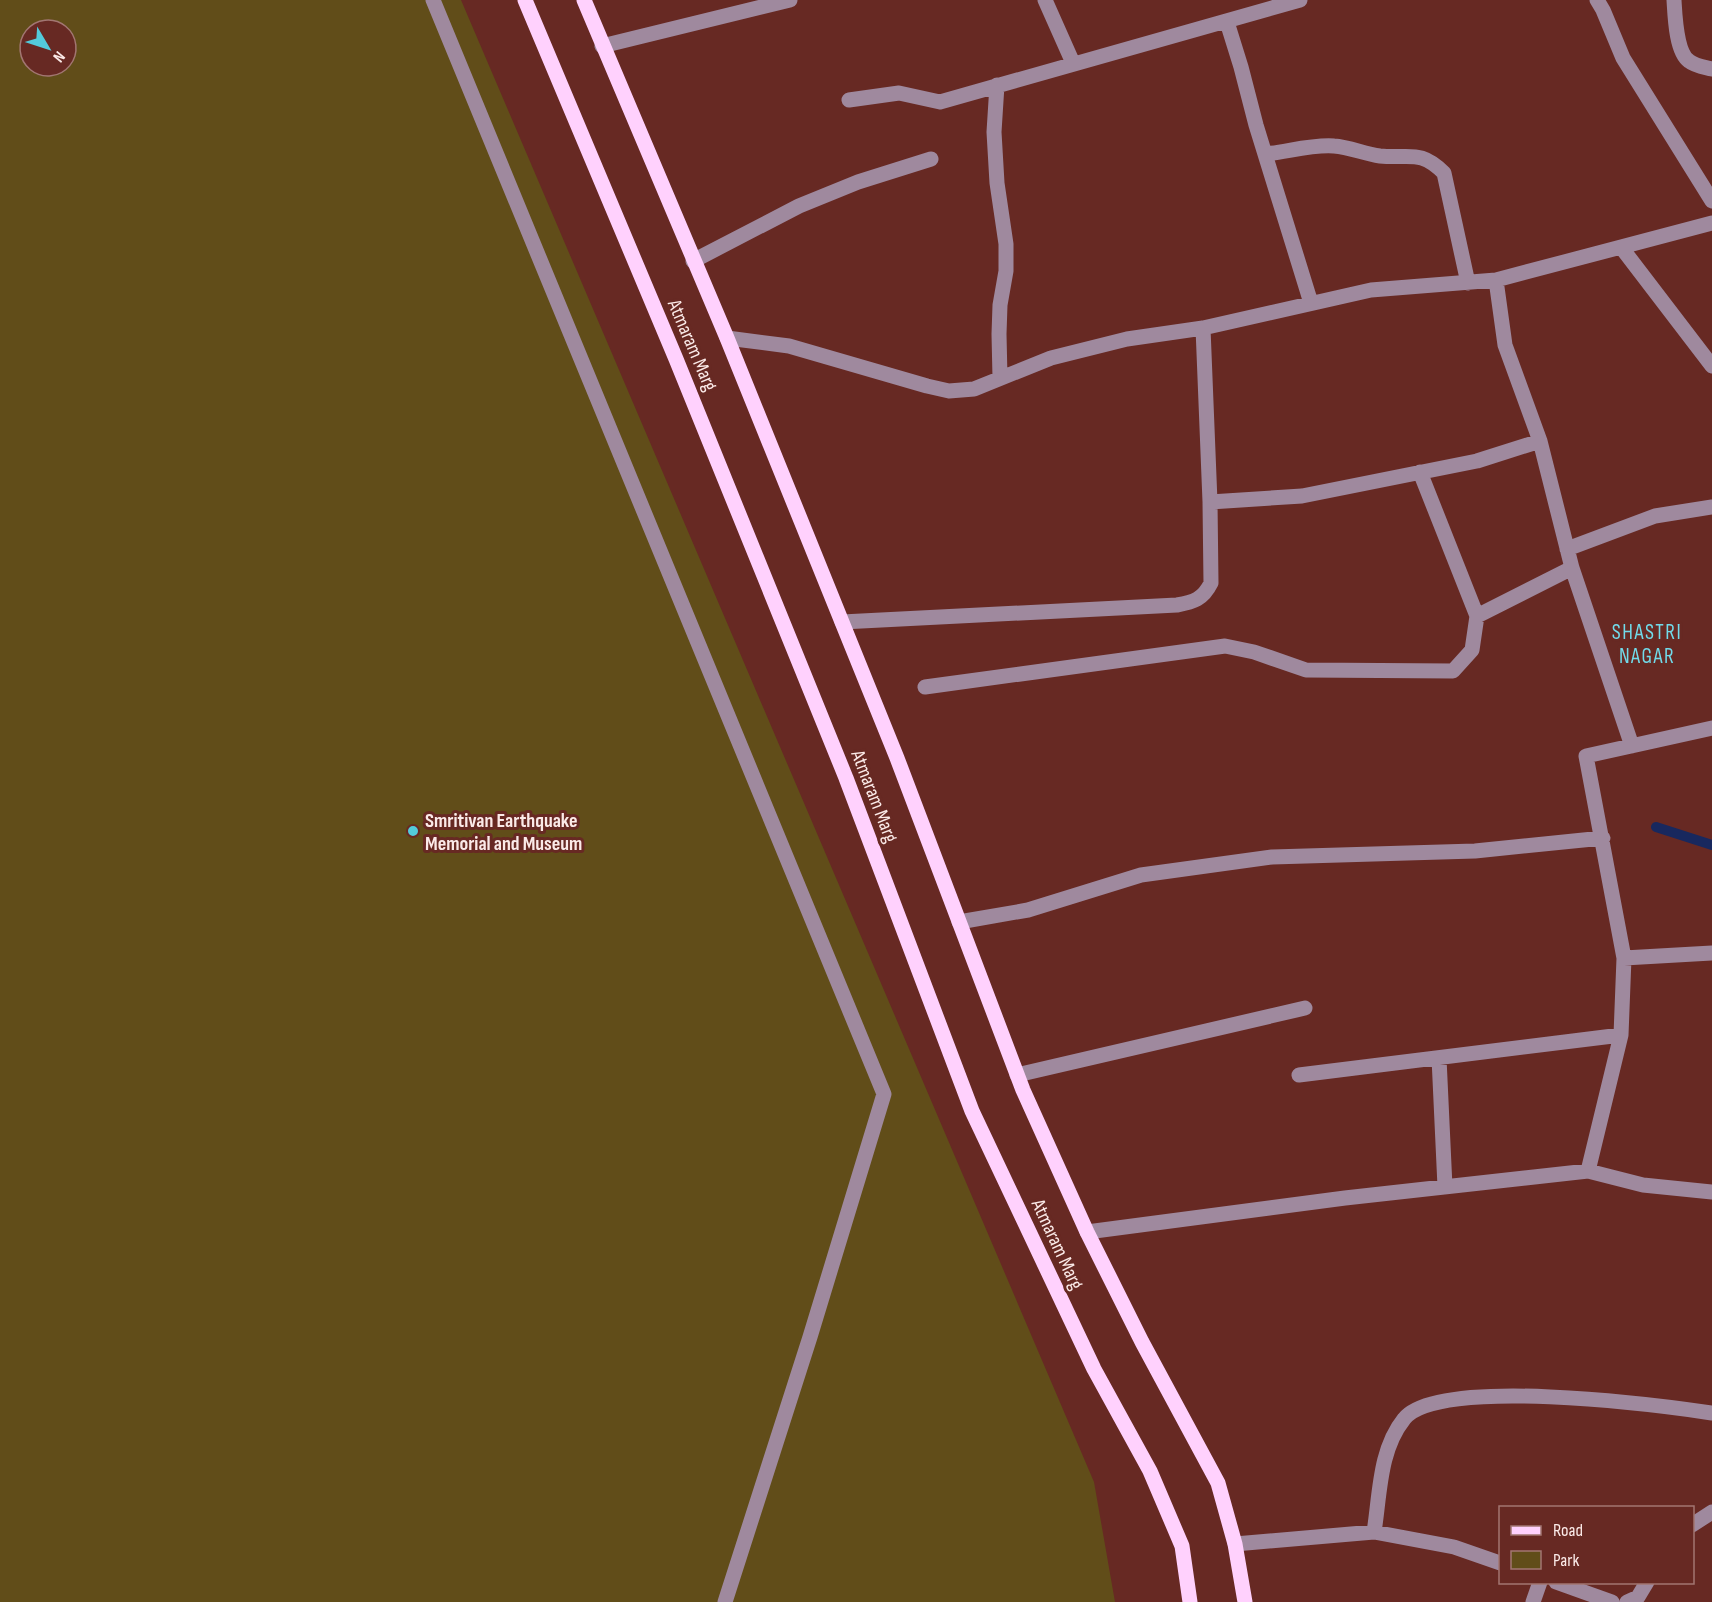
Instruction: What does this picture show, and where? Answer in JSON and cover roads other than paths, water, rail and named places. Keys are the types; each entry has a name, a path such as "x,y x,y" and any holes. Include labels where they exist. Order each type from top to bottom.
{"main road":[{"name":"Atmaram Marg","path":"525,0 676,359 846,778 972,1111 1094,1369 1150,1471 1182,1546 1190,1602"},
{"name":"Atmaram Marg","path":"584,0 726,338 897,758 1017,1075 1088,1232 1142,1342 1218,1483 1235,1544 1245,1602"}],"street":[{"path":"433,0 884,1094 814,1326 724,1602"},
{"path":"602,46 790,0"},
{"path":"1045,0 1073,63"},
{"path":"849,100 899,93 940,102 1073,63 1227,22 1255,5 1300,0"},
{"path":"1597,0 1623,58 1712,201"},
{"path":"1674,0 1680,48 1685,58 1690,63 1712,69"},
{"path":"1227,22 1311,303"},
{"path":"997,85 994,132 1006,244 1006,271 1000,304 1000,378"},
{"path":"1265,154 1332,145 1365,154 1423,157 1434,163 1444,173 1468,283"},
{"path":"693,261 799,206 858,182 931,159"},
{"path":"726,338 789,346 949,391 974,389 1051,358 1127,339 1203,328 1371,290 1496,280 1712,223"},
{"path":"1621,248 1712,366"},
{"path":"1496,280 1505,345 1540,441 1572,568 1632,746"},
{"path":"842,622 1176,605 1192,602 1206,593 1211,583 1203,328"},
{"path":"1210,502 1302,496 1477,461 1540,441"},
{"path":"925,687 1225,646 1254,652 1306,670 1453,671 1472,650 1477,616 1420,472"},
{"path":"1568,549 1655,516 1712,507"},
{"path":"1477,616 1572,568"},
{"path":"1587,1171 1621,1035 1624,958 1586,756 1712,728"},
{"path":"959,922 1028,910 1141,875 1272,857 1475,851 1603,838"},
{"path":"1624,958 1712,953"},
{"path":"1017,1075 1305,1008"},
{"path":"1299,1075 1621,1035"},
{"path":"1439,1058 1445,1187"},
{"path":"1088,1232 1587,1171 1643,1185 1712,1192"},
{"path":"1374,1532 1386,1452 1405,1417 1423,1405 1465,1397 1540,1397 1641,1403 1712,1413"},
{"path":"1694,1524 1712,1512"},
{"path":"1235,1544 1374,1532 1454,1547 1499,1563"},
{"path":"1533,1602 1539,1584"},
{"path":"1562,1584 1612,1602"},
{"path":"1627,1602 1638,1597 1646,1584"}],"waterway":[{"path":"1656,827 1712,845"}],"place":[{"name":"Smritivan Earthquake Memorial and Museum","path":"413,831"}],"district":[{"name":"SHASTRI NAGAR","path":"1647,644"}]}
